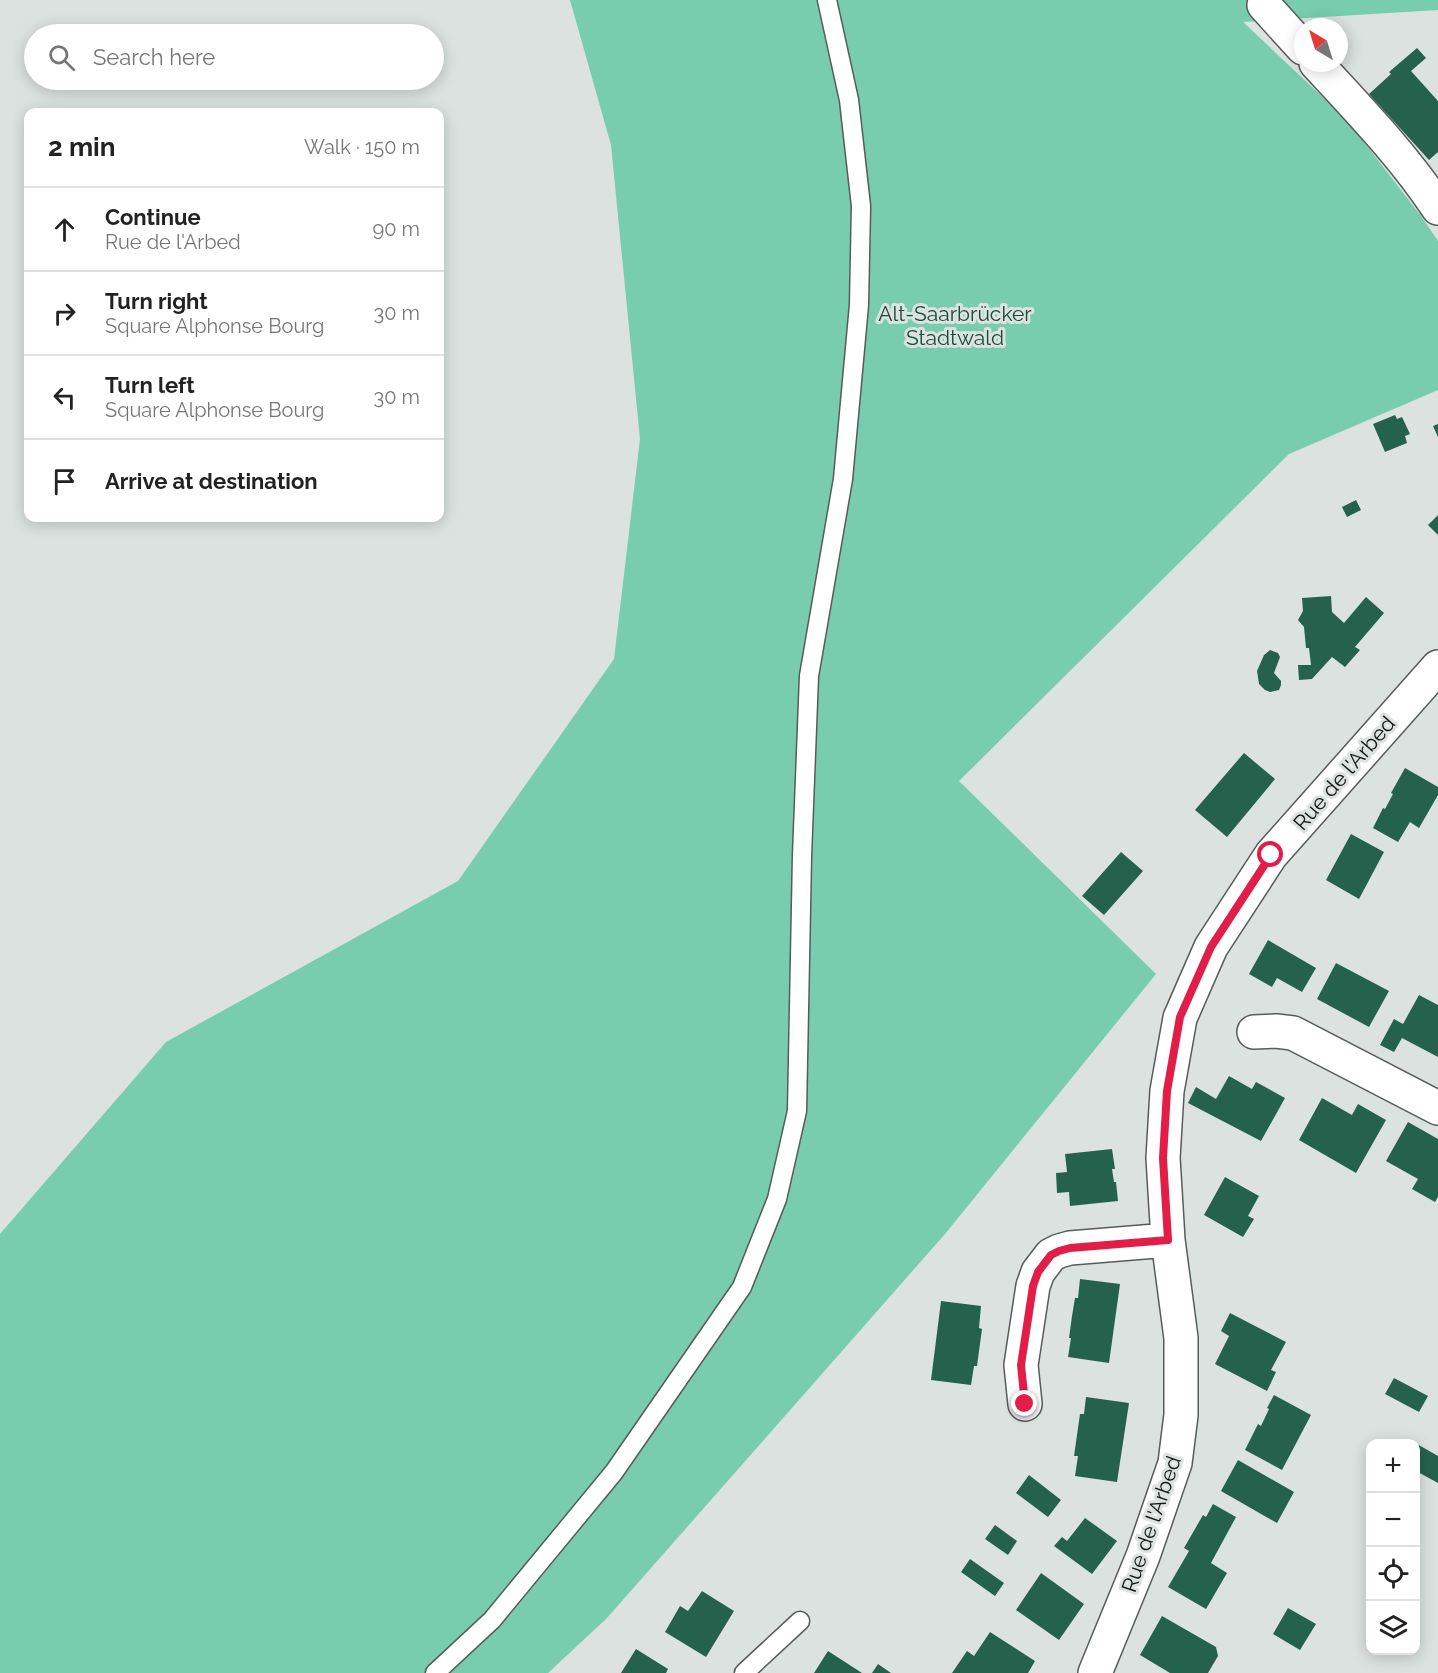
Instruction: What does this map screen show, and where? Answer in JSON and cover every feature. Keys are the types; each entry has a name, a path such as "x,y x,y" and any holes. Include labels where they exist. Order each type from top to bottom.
{"street":[{"path":"1264,5 1294,38"},
{"path":"1324,72 1394,149 1438,208"},
{"name":"Rue de l'Arbed","path":"1095,1673 1143,1556 1175,1463 1181,1415 1180,1338 1168,1240 1163,1158 1167,1091 1180,1017 1211,947 1271,855 1438,667"},
{"path":"1254,1032 1276,1030 1293,1033 1438,1108"},
{"path":"1025,1404 1021,1365 1033,1286 1044,1262 1051,1255 1070,1248 1168,1240"}],"lane":[{"path":"435,1673 492,1620 614,1472 742,1287 777,1199 797,1111 802,856 809,676 843,479 860,305 861,206 849,100 827,0"},
{"path":"744,1673 800,1621"}],"green space":[{"name":"Alt-Saarbrücker Stadtwald","path":"570,0 1438,0 1438,10 1243,22 1347,120 1438,241 1438,390 1289,454 959,781 1156,974 945,1234 607,1618 548,1673 0,1673 0,1234 166,1042 458,881 614,659 640,439 611,145"}],"building":[{"path":"1417,48 1426,58 1411,71 1438,101 1438,152 1429,160 1369,94 1391,74 1389,72"},
{"path":"1395,415 1397,419 1402,417 1410,434 1405,436 1407,443 1385,452 1373,424"},
{"path":"1438,424 1438,437 1433,426"},
{"path":"1356,500 1361,510 1347,517 1342,507"},
{"path":"1438,515 1438,535 1428,525"},
{"path":"1331,596 1332,612 1344,623 1366,597 1384,613 1355,647 1360,650 1345,667 1332,657 1312,679 1299,680 1298,665 1311,665 1309,648 1306,648 1304,627 1298,620 1303,611 1302,598"},
{"path":"1270,650 1278,653 1280,657 1274,673 1281,681 1281,685 1279,690 1270,692 1259,684 1257,671 1264,655"},
{"path":"1244,753 1275,779 1227,837 1195,810"},
{"path":"1405,768 1438,787 1438,795 1419,828 1410,822 1398,842 1373,828"},
{"path":"1351,834 1384,852 1359,899 1326,880"},
{"path":"1121,852 1143,871 1104,915 1082,896"},
{"path":"1268,940 1316,968 1302,992 1277,978 1272,987 1249,974"},
{"path":"1336,963 1389,991 1369,1027 1317,999"},
{"path":"1419,995 1438,1005 1438,1057 1402,1038 1394,1052 1380,1045 1394,1019 1403,1024"},
{"path":"1229,1076 1252,1089 1256,1082 1285,1098 1261,1141 1188,1103 1196,1087 1216,1099"},
{"path":"1322,1098 1352,1115 1358,1104 1386,1120 1356,1173 1299,1140"},
{"path":"1408,1122 1438,1139 1438,1197 1435,1202 1412,1189 1418,1179 1386,1161"},
{"path":"1112,1149 1115,1169 1112,1169 1118,1201 1070,1206 1069,1192 1057,1193 1056,1173 1067,1172 1065,1154"},
{"path":"1225,1177 1259,1196 1248,1216 1254,1219 1243,1237 1204,1215"},
{"path":"1080,1279 1120,1284 1109,1363 1068,1357 1072,1316 1075,1298 1078,1298"},
{"path":"941,1301 981,1306 979,1328 982,1329 977,1366 974,1366 971,1385 931,1380"},
{"path":"1230,1313 1286,1342 1271,1370 1276,1372 1267,1391 1215,1364 1229,1336 1221,1331"},
{"path":"1394,1378 1428,1396 1419,1412 1385,1394"},
{"path":"1274,1395 1311,1415 1282,1470 1245,1450 1258,1424 1261,1426"},
{"path":"1086,1397 1129,1403 1117,1482 1075,1476 1078,1456 1074,1456 1080,1414 1084,1414"},
{"path":"1420,1446 1438,1456 1438,1483 1420,1473"},
{"path":"1238,1460 1294,1492 1277,1523 1221,1491"},
{"path":"1029,1475 1061,1500 1048,1517 1016,1493"},
{"path":"1213,1504 1236,1517 1211,1563 1227,1573 1206,1609 1168,1587 1189,1551 1184,1548 1203,1515 1206,1517"},
{"path":"1085,1518 1117,1541 1092,1574 1054,1546 1062,1537 1067,1541"},
{"path":"995,1525 1017,1541 1008,1555 985,1539"},
{"path":"970,1559 1004,1583 995,1596 961,1572"},
{"path":"1041,1573 1084,1604 1059,1640 1016,1610"},
{"path":"702,1591 734,1611 706,1657 665,1632 680,1606 688,1611"},
{"path":"1288,1608 1316,1624 1300,1650 1273,1634"},
{"path":"1162,1616 1216,1647 1218,1656 1208,1673 1170,1673 1140,1655"},
{"path":"990,1632 1035,1661 1028,1673 952,1673 967,1651 974,1656"},
{"path":"636,1649 668,1669 666,1673 621,1673"},
{"path":"828,1651 862,1673 814,1673"},
{"path":"878,1664 891,1673 872,1673"}],"route":[{"path":"1025,1404 1021,1365 1033,1286 1044,1262 1051,1255 1070,1248 1168,1240 1163,1158 1167,1091 1180,1017 1211,947 1271,855"}]}
